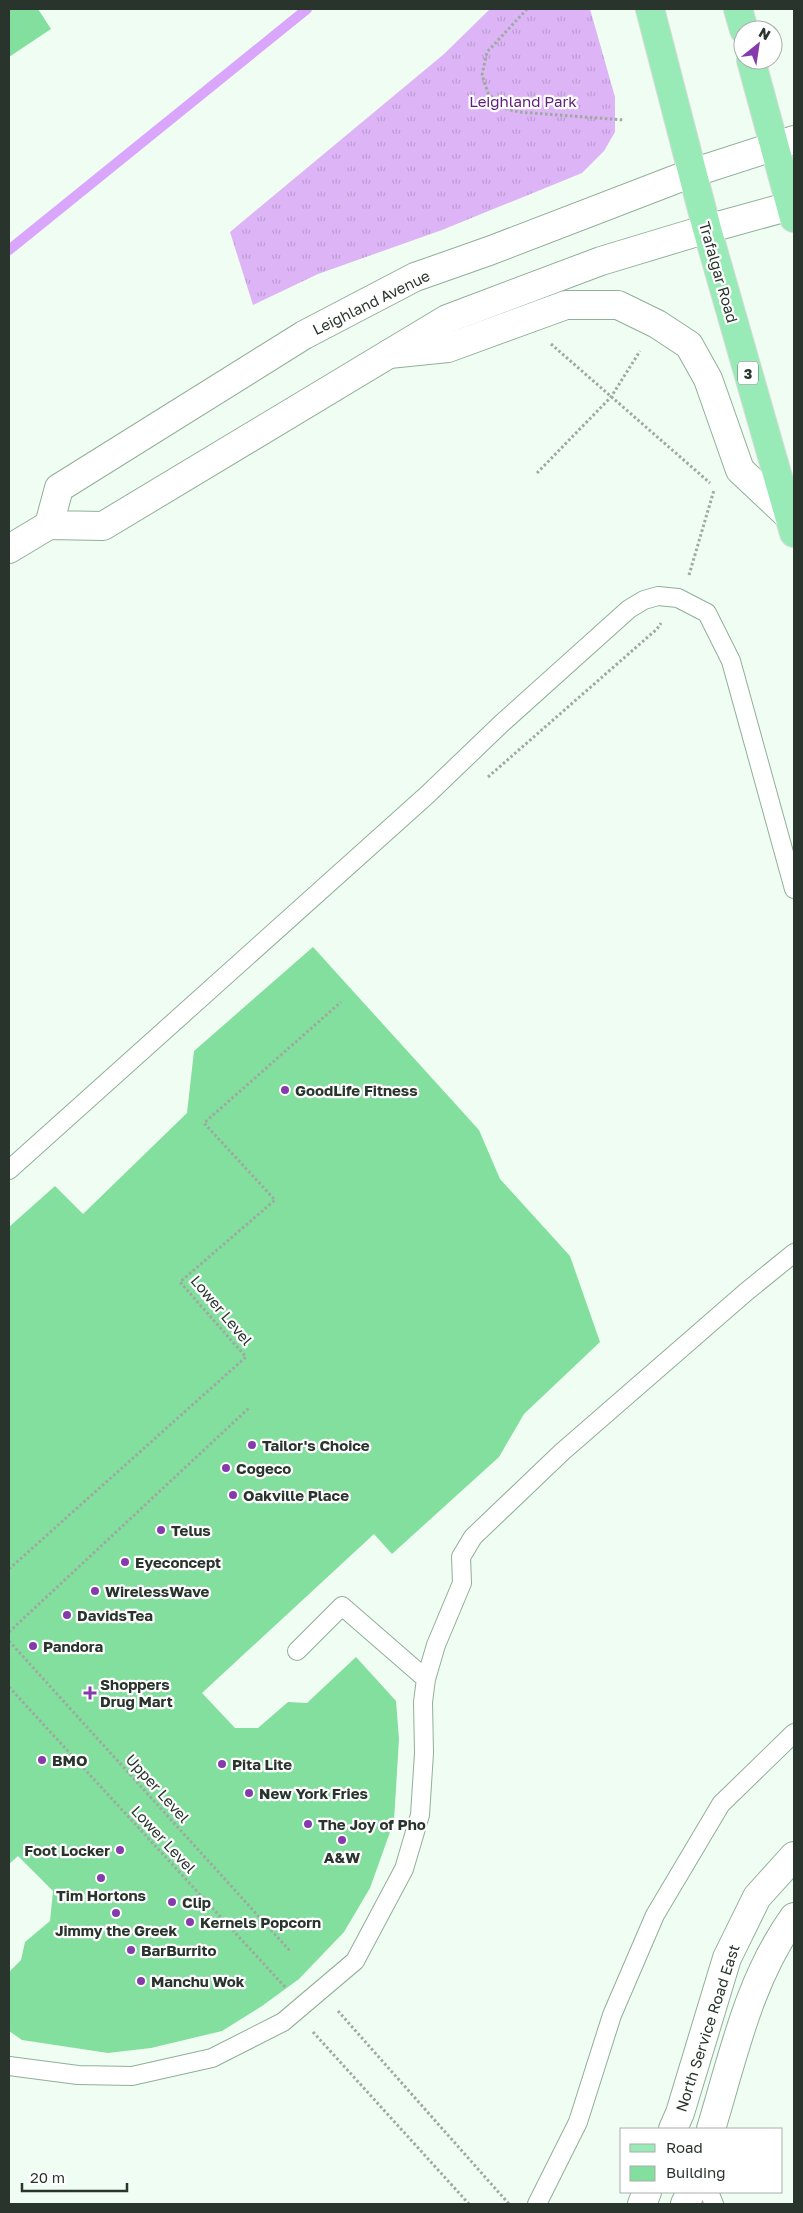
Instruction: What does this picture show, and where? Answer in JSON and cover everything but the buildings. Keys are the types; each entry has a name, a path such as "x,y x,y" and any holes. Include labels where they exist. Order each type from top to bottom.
{"main road":[{"name":"Trafalgar Road","path":"650,9 707,229 792,525"},
{"path":"755,70 784,143 793,210"}],"street":[{"name":"Leighland Avenue","path":"50,525 59,488 304,335 415,277 489,251 692,173 784,143"},
{"path":"9,549 50,525 103,526 289,416 447,319 600,261 707,229 793,210"},
{"path":"389,354 448,348 566,305 618,305 657,324 690,345 708,380 740,470 792,525"},
{"name":"North Service Road East","path":"673,2128 680,2113 727,1958 758,1897 794,1856"},
{"path":"711,2128 741,2030 763,1968 794,1917"}],"lane":[{"path":"9,1170 427,795 501,724 622,615 644,600 658,596 678,598 707,613 731,661 794,889"},
{"path":"9,2066 78,2075 132,2076 212,2058 283,2022 355,1960 404,1869 420,1815 424,1753 423,1702 426,1679 436,1645 462,1583 461,1557 473,1536 562,1452 746,1292 794,1253"},
{"path":"297,1651 342,1606 426,1679"},
{"path":"537,2204 578,2122 612,2015 655,1915 721,1804 794,1733"}],"path":[{"path":"527,9 487,52 482,75 488,93 503,108 519,112 624,120"},
{"path":"547,340 611,397"},
{"path":"537,473 611,397 642,348"},
{"name":"Lower Level","path":"9,1569 246,1357 180,1282 276,1200 204,1123 341,1002"},
{"path":"9,1632 250,1407"},
{"name":"Upper Level","path":"9,1641 290,1951"},
{"name":"Lower Level","path":"9,1687 286,1988 297,2009 469,2204"},
{"path":"319,1990 509,2204"}],"green space":[{"name":"Leighland Park","path":"490,9 590,9 615,97 615,132 604,151 582,173 442,230 318,274 253,305 230,232 444,54"}],"waterway":[{"path":"9,250 307,9"}],"place":[{"name":"GoodLife Fitness","path":"285,1090"},
{"name":"Tailor's Choice","path":"252,1445"},
{"name":"Cogeco","path":"226,1468"},
{"name":"Oakville Place","path":"233,1495"},
{"name":"Telus","path":"161,1530"},
{"name":"Eyeconcept","path":"125,1562"},
{"name":"WirelessWave","path":"95,1591"},
{"name":"DavidsTea","path":"67,1615"},
{"name":"Pandora","path":"33,1646"},
{"name":"Shoppers Drug Mart","path":"90,1693"},
{"name":"BMO","path":"42,1760"},
{"name":"Pita Lite","path":"222,1764"},
{"name":"New York Fries","path":"249,1793"},
{"name":"The Joy of Pho","path":"308,1824"},
{"name":"A&W","path":"342,1840"},
{"name":"Foot Locker","path":"120,1850"},
{"name":"Tim Hortons","path":"101,1878"},
{"name":"Clip","path":"172,1902"},
{"name":"Jimmy the Greek","path":"116,1913"},
{"name":"Kernels Popcorn","path":"190,1922"},
{"name":"BarBurrito","path":"131,1950"},
{"name":"Manchu Wok","path":"141,1981"}]}
